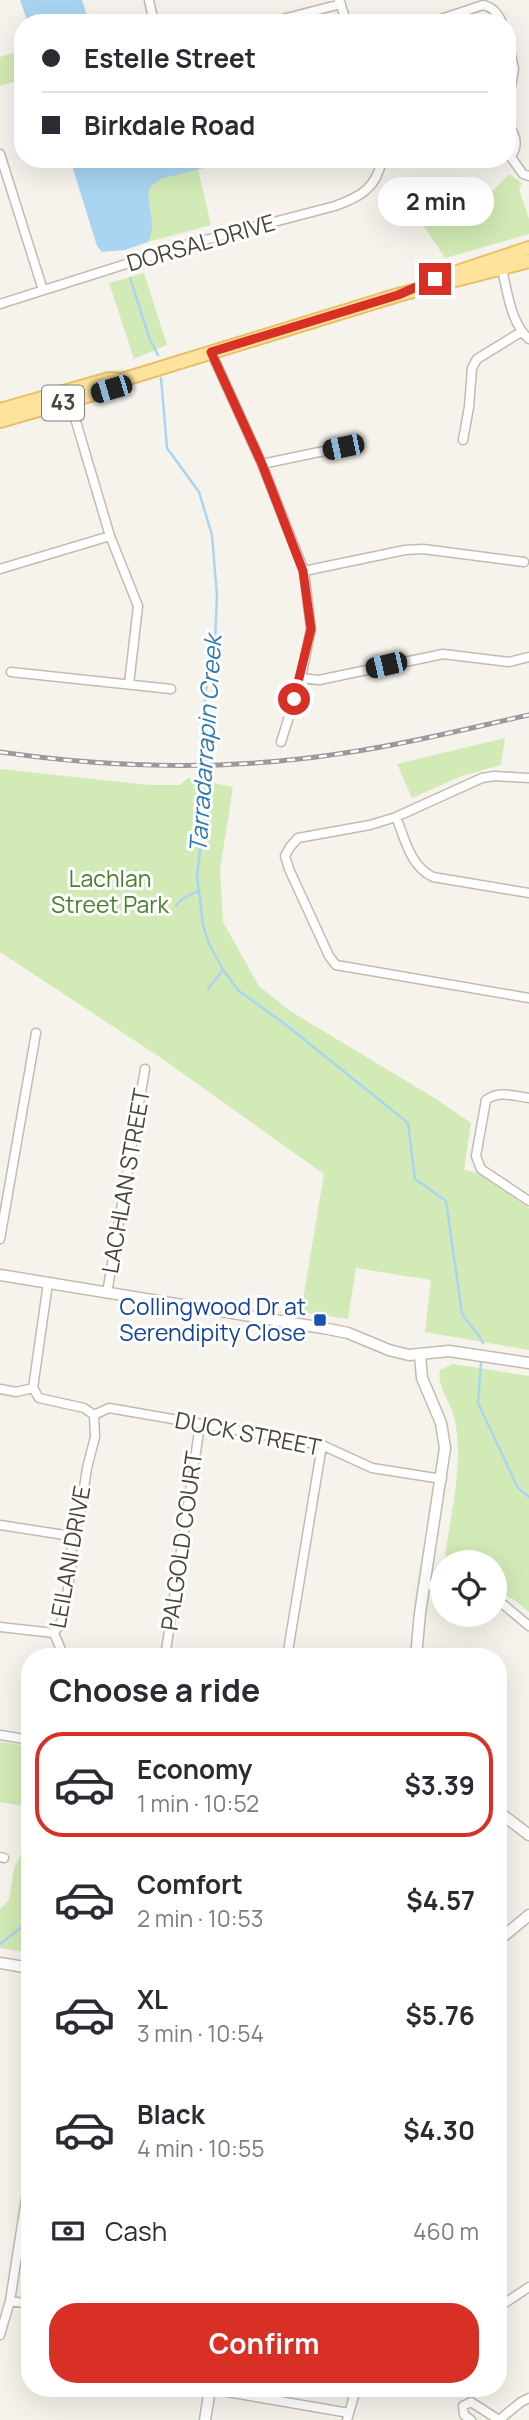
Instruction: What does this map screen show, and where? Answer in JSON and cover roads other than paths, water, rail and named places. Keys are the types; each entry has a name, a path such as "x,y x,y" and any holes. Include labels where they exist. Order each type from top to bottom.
{"main road":[{"name":"43","path":"501,263 529,248"},
{"name":"43","path":"0,410 111,389 125,380 151,371 398,295 435,279 501,263 529,261"},
{"name":"43","path":"0,421 68,396"}],"street":[{"path":"298,14 340,2"},
{"path":"456,14 491,3"},
{"path":"0,154 43,290"},
{"path":"516,164 523,174 529,176"},
{"name":"DORSAL DRIVE","path":"0,304 186,245 335,206 357,198 370,186 378,168"},
{"path":"501,263 521,332 529,339"},
{"path":"463,440 470,399 471,368 477,359 521,332"},
{"path":"211,352 262,464 303,571 311,629 301,678 281,742"},
{"path":"68,396 110,536 138,606 129,684"},
{"path":"262,464 343,447"},
{"path":"0,569 110,536"},
{"path":"303,571 405,550 423,549 524,562"},
{"path":"301,678 319,680 443,654 509,662 529,657"},
{"path":"11,672 170,689"},
{"path":"529,778 482,778 396,817 370,825 298,838 285,856 329,956 336,965 529,998"},
{"path":"396,817 415,864 422,872 433,877 529,893"},
{"path":"0,1240 36,1033"},
{"name":"LACHLAN STREET","path":"107,1293 145,1069"},
{"path":"529,1098 493,1094 486,1100 476,1156 481,1169 529,1201"},
{"path":"0,1275 323,1328 358,1336 399,1353 420,1355 449,1351 529,1363"},
{"path":"48,1283 33,1388 39,1398 84,1408 94,1415"},
{"path":"417,1648 424,1584 442,1479 444,1448 441,1423 422,1378 420,1355"},
{"path":"0,1389 16,1392 33,1388"},
{"name":"DUCK STREET","path":"94,1415 109,1408 322,1445 372,1468 442,1479"},
{"name":"LEILANI DRIVE","path":"60,1648 54,1633 64,1618 72,1560 71,1536 79,1520 95,1437 94,1415"},
{"name":"PALGOLD COURT","path":"166,1648 200,1425"},
{"path":"288,1648 322,1445"},
{"path":"0,1525 71,1536"},
{"path":"424,1584 430,1585"},
{"path":"507,1610 529,1626"},
{"path":"0,1627 54,1633"},
{"path":"0,1735 21,1738"},
{"path":"507,1818 529,1835"},
{"path":"507,1933 529,1915"},
{"path":"0,1963 21,1966"},
{"path":"0,2335 10,2301 21,2231"},
{"path":"507,2302 529,2287"},
{"path":"10,2301 21,2303"},
{"path":"205,2420 209,2397"},
{"path":"251,2397 348,2416 354,2397"},
{"path":"471,2420 464,2415 463,2406 466,2403 471,2402 499,2420 529,2398"}],"water":[{"path":"20,0 82,0 86,14 25,14"},
{"path":"73,168 203,168 161,179 149,188 152,229 148,242 125,250 102,252 97,246"}],"waterway":[{"name":"Tarradarrapin Creek","path":"130,278 150,340 158,355"},
{"name":"Tarradarrapin Creek","path":"161,378 167,448 199,492 212,535 217,596 215,642 205,696 207,802 197,875 203,925 209,944 223,970 239,991 286,1025 408,1123 415,1179 446,1201 462,1313 483,1343"},
{"path":"176,906 182,899 198,891"},
{"path":"208,989 223,970"},
{"name":"Tarradarrapin Creek","path":"481,1363 478,1403 518,1488 529,1497"},
{"path":"0,1944 21,1928"}],"railway":[{"path":"0,752 88,762 176,766 263,762 373,748 529,715"}],"place":[{"name":"Collingwood Dr at Serendipity Close","path":"320,1320"}],"park label":[{"name":"Lachlan Street Park","path":"110,892"}]}
